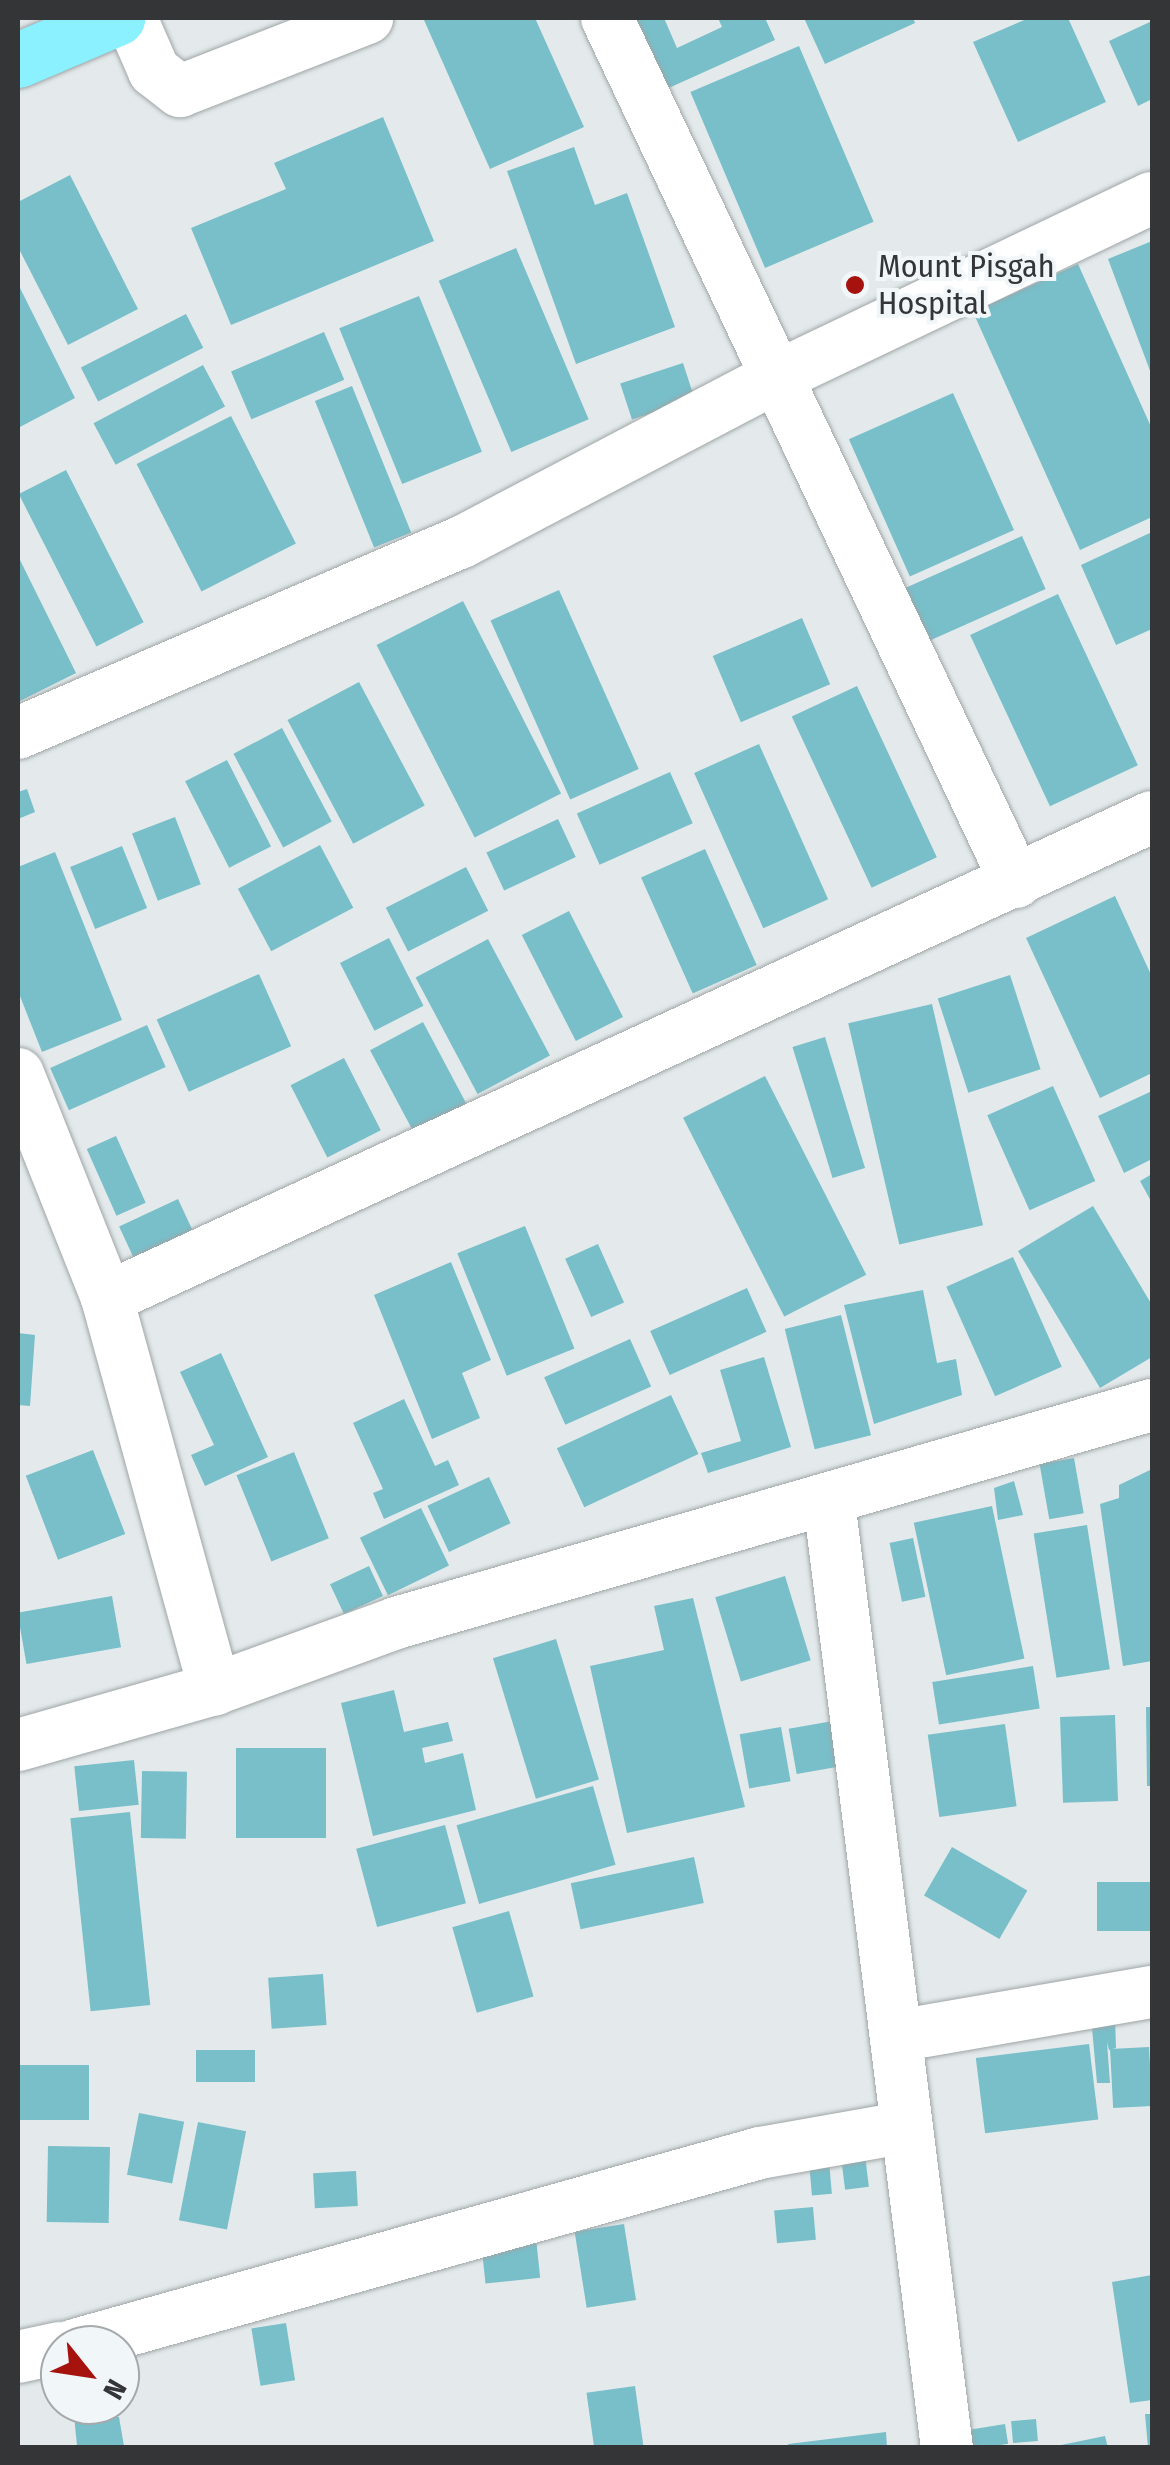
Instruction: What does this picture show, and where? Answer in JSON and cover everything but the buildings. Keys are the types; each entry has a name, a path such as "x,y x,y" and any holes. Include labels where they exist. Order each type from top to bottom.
{"main road":[{"path":"18,60 118,18"}],"street":[{"path":"130,18 154,71 180,91 270,35 367,18"},
{"path":"608,18 1016,882"},
{"path":"18,733 462,542 776,377 1152,198"},
{"path":"107,1298 1152,817"},
{"path":"18,1074 107,1298 215,1689"},
{"path":"18,1745 215,1689 396,1622 829,1501 1152,1405"},
{"path":"829,1501 947,2448"},
{"path":"897,2036 1152,1992"},
{"path":"140,2327 760,2153 907,2127"}],"place":[{"name":"Mount Pisgah Hospital","path":"855,285"}]}
